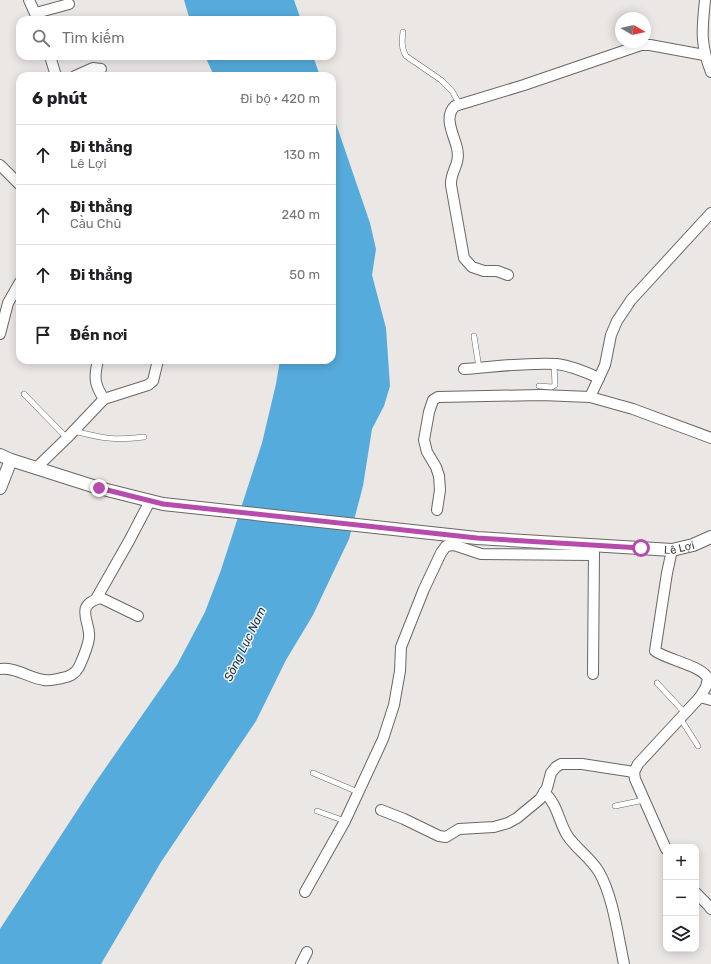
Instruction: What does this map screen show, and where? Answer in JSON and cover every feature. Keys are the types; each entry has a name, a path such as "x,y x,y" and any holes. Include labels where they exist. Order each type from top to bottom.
{"street":[{"path":"29,0 37,16 69,4"},
{"path":"706,0 702,30 704,55 711,72"},
{"path":"508,275 497,271 484,271 472,267 464,258 450,181 458,159 457,149 450,126 450,113 452,109 455,106 524,85 641,45 650,45 704,55"},
{"path":"51,60 55,72"},
{"path":"84,72 93,68 101,69"},
{"path":"0,165 16,181"},
{"path":"590,397 605,365 611,335 617,321 631,300 711,215"},
{"path":"0,331 8,303 16,289"},
{"path":"97,364 95,385 104,399"},
{"path":"36,468 104,399 148,385 153,380 157,364"},
{"path":"464,369 530,364 554,364 579,369 599,378"},
{"path":"437,510 440,490 439,476 436,467 427,452 424,440 429,412 433,400 438,397 541,395 590,397 633,410 711,438"},
{"path":"0,488 5,457"},
{"name":"Lê Lợi","path":"5,457 99,488 163,504 594,550 672,550 711,537"},
{"path":"96,600 130,541 150,501"},
{"path":"305,892 346,821 383,739 394,705 400,671 401,647 424,589 441,552 446,546 460,546 467,550 481,554 594,550 593,674"},
{"path":"664,844 635,779 634,772 638,764 700,697 706,687 709,677 702,671 661,655 655,651 672,550"},
{"path":"0,669 6,668 15,670 44,680 68,677 74,674 79,667 89,637 85,619 85,610 88,605 101,598 138,616"},
{"path":"700,697 711,700"},
{"path":"382,810 439,836 446,837 459,829 494,827 508,823 516,818 540,799 551,773 561,764 582,764 634,772"},
{"path":"544,792 550,798 558,812 565,833 571,842 592,861 600,874 609,899 624,964"},
{"path":"699,895 710,904"},
{"path":"301,964 307,952"}],"lane":[{"path":"404,32 402,41 406,56 441,80 452,91 460,105"},
{"path":"474,336 479,368"},
{"path":"539,386 552,387 555,385 554,364"},
{"path":"24,394 70,434 123,440 144,437"},
{"path":"657,683 683,715 698,746"},
{"path":"313,773 358,792"},
{"path":"615,806 644,800"},
{"path":"317,811 346,821"}],"water":[{"path":"184,0 294,0 300,16 189,16"},
{"path":"207,60 314,60 319,72 212,72"},
{"name":"Sông Lục Nam","path":"336,124 370,223 376,249 372,275 386,328 390,386 384,406 372,429 363,486 349,539 313,615 286,660 256,721 161,862 101,964 0,964 0,929 95,783 177,665 205,612 221,570 262,443 279,364 336,364"}],"route":[{"path":"99,488 163,504 477,538 641,548"}]}
